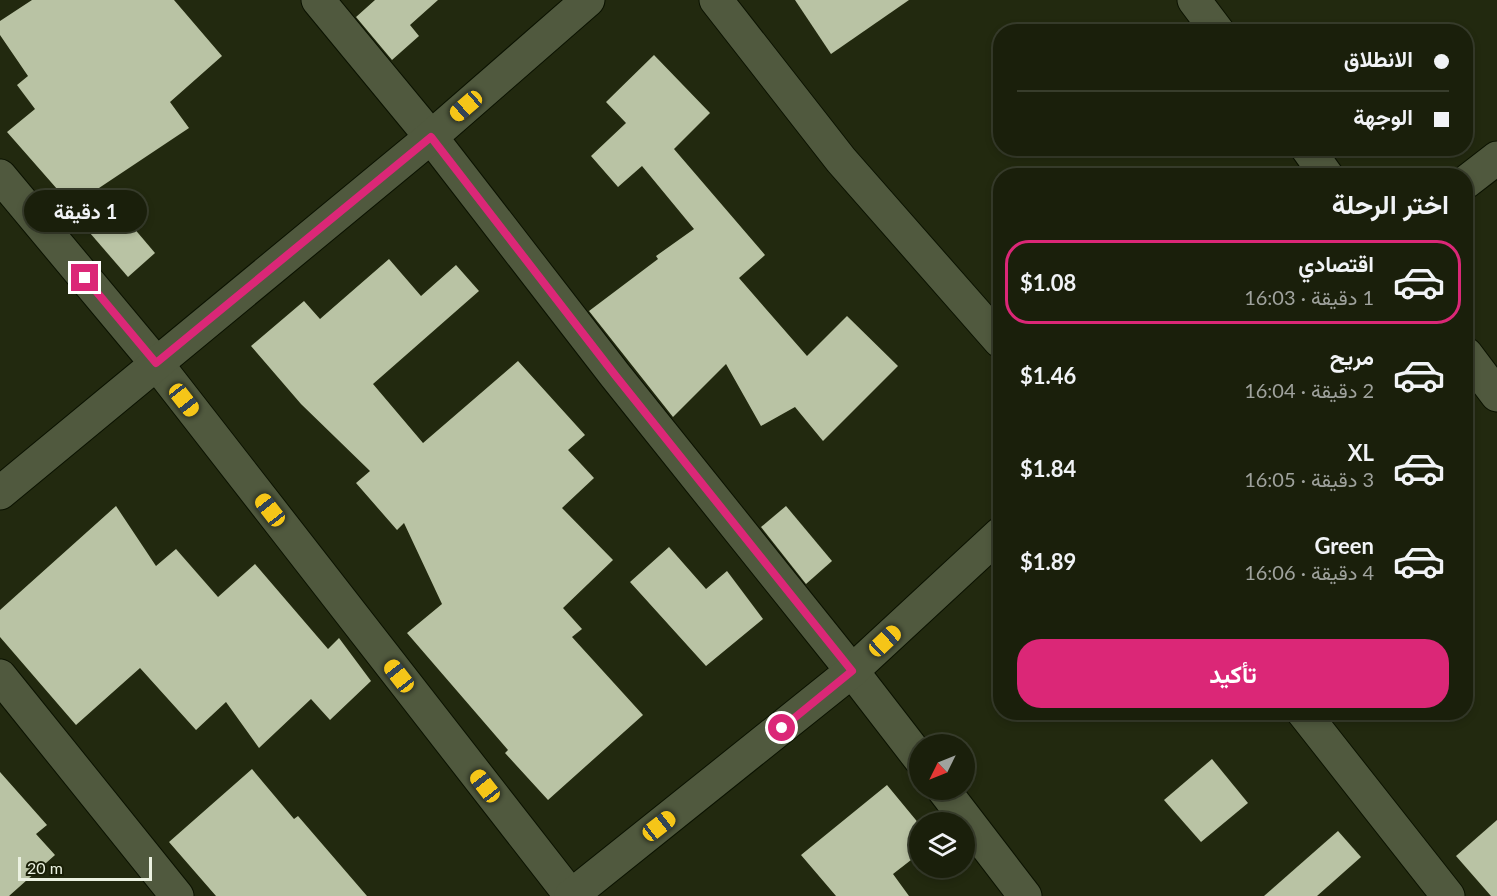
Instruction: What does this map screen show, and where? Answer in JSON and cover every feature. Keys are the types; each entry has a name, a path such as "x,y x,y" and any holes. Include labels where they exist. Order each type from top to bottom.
{"street":[{"path":"318,0 431,137 615,375 909,745"},
{"path":"0,493 431,137 588,0"},
{"path":"716,0 841,160 993,333"},
{"path":"1194,0 1212,24"},
{"path":"1473,177 1497,158"},
{"path":"0,176 156,363 571,896 852,671 993,540"},
{"path":"1473,363 1497,395"},
{"path":"0,676 177,896"},
{"path":"1309,720 1448,896"},
{"path":"951,800 1025,896"}],"building":[{"path":"32,0 174,0 222,56 170,102 189,128 72,206 7,132 35,109 17,85 28,76 0,35 0,21"},
{"path":"375,0 438,0 410,25 419,36 392,60 356,17"},
{"path":"795,0 909,0 831,54"},
{"path":"654,55 710,113 674,149 765,255 739,278 807,356 847,316 898,366 823,441 795,407 761,426 726,364 673,417 589,311 658,259 656,256 694,229 642,166 618,187 591,156 626,123 606,102"},
{"path":"105,194 155,253 128,277 77,218"},
{"path":"389,259 421,296 456,265 479,291 373,384 423,443 518,361 585,435 568,450 594,478 562,508 613,560 563,608 582,629 572,637 643,715 548,800 505,753 508,750 407,633 442,604 404,523 397,530 356,483 370,471 301,404 251,346 304,301 320,319"},
{"path":"116,506 156,566 176,549 218,597 255,564 328,649 339,638 371,681 330,720 311,699 259,748 226,702 196,730 140,668 76,725 0,637 0,610"},
{"path":"786,506 832,561 806,584 761,527"},
{"path":"669,547 706,589 727,571 763,619 706,666 630,582"},
{"path":"1212,759 1248,803 1201,842 1164,800"},
{"path":"252,769 294,819 298,816 367,896 216,896 169,842"},
{"path":"0,772 47,825 36,834 55,855 9,896 0,896"},
{"path":"887,785 909,812 909,862 893,874 909,896 836,896 801,855"},
{"path":"1497,820 1497,896 1491,896 1456,856"},
{"path":"1338,831 1361,857 1317,896 1264,896"}],"route":[{"path":"85,278 156,363 431,137 615,375 852,671 782,728"}]}
